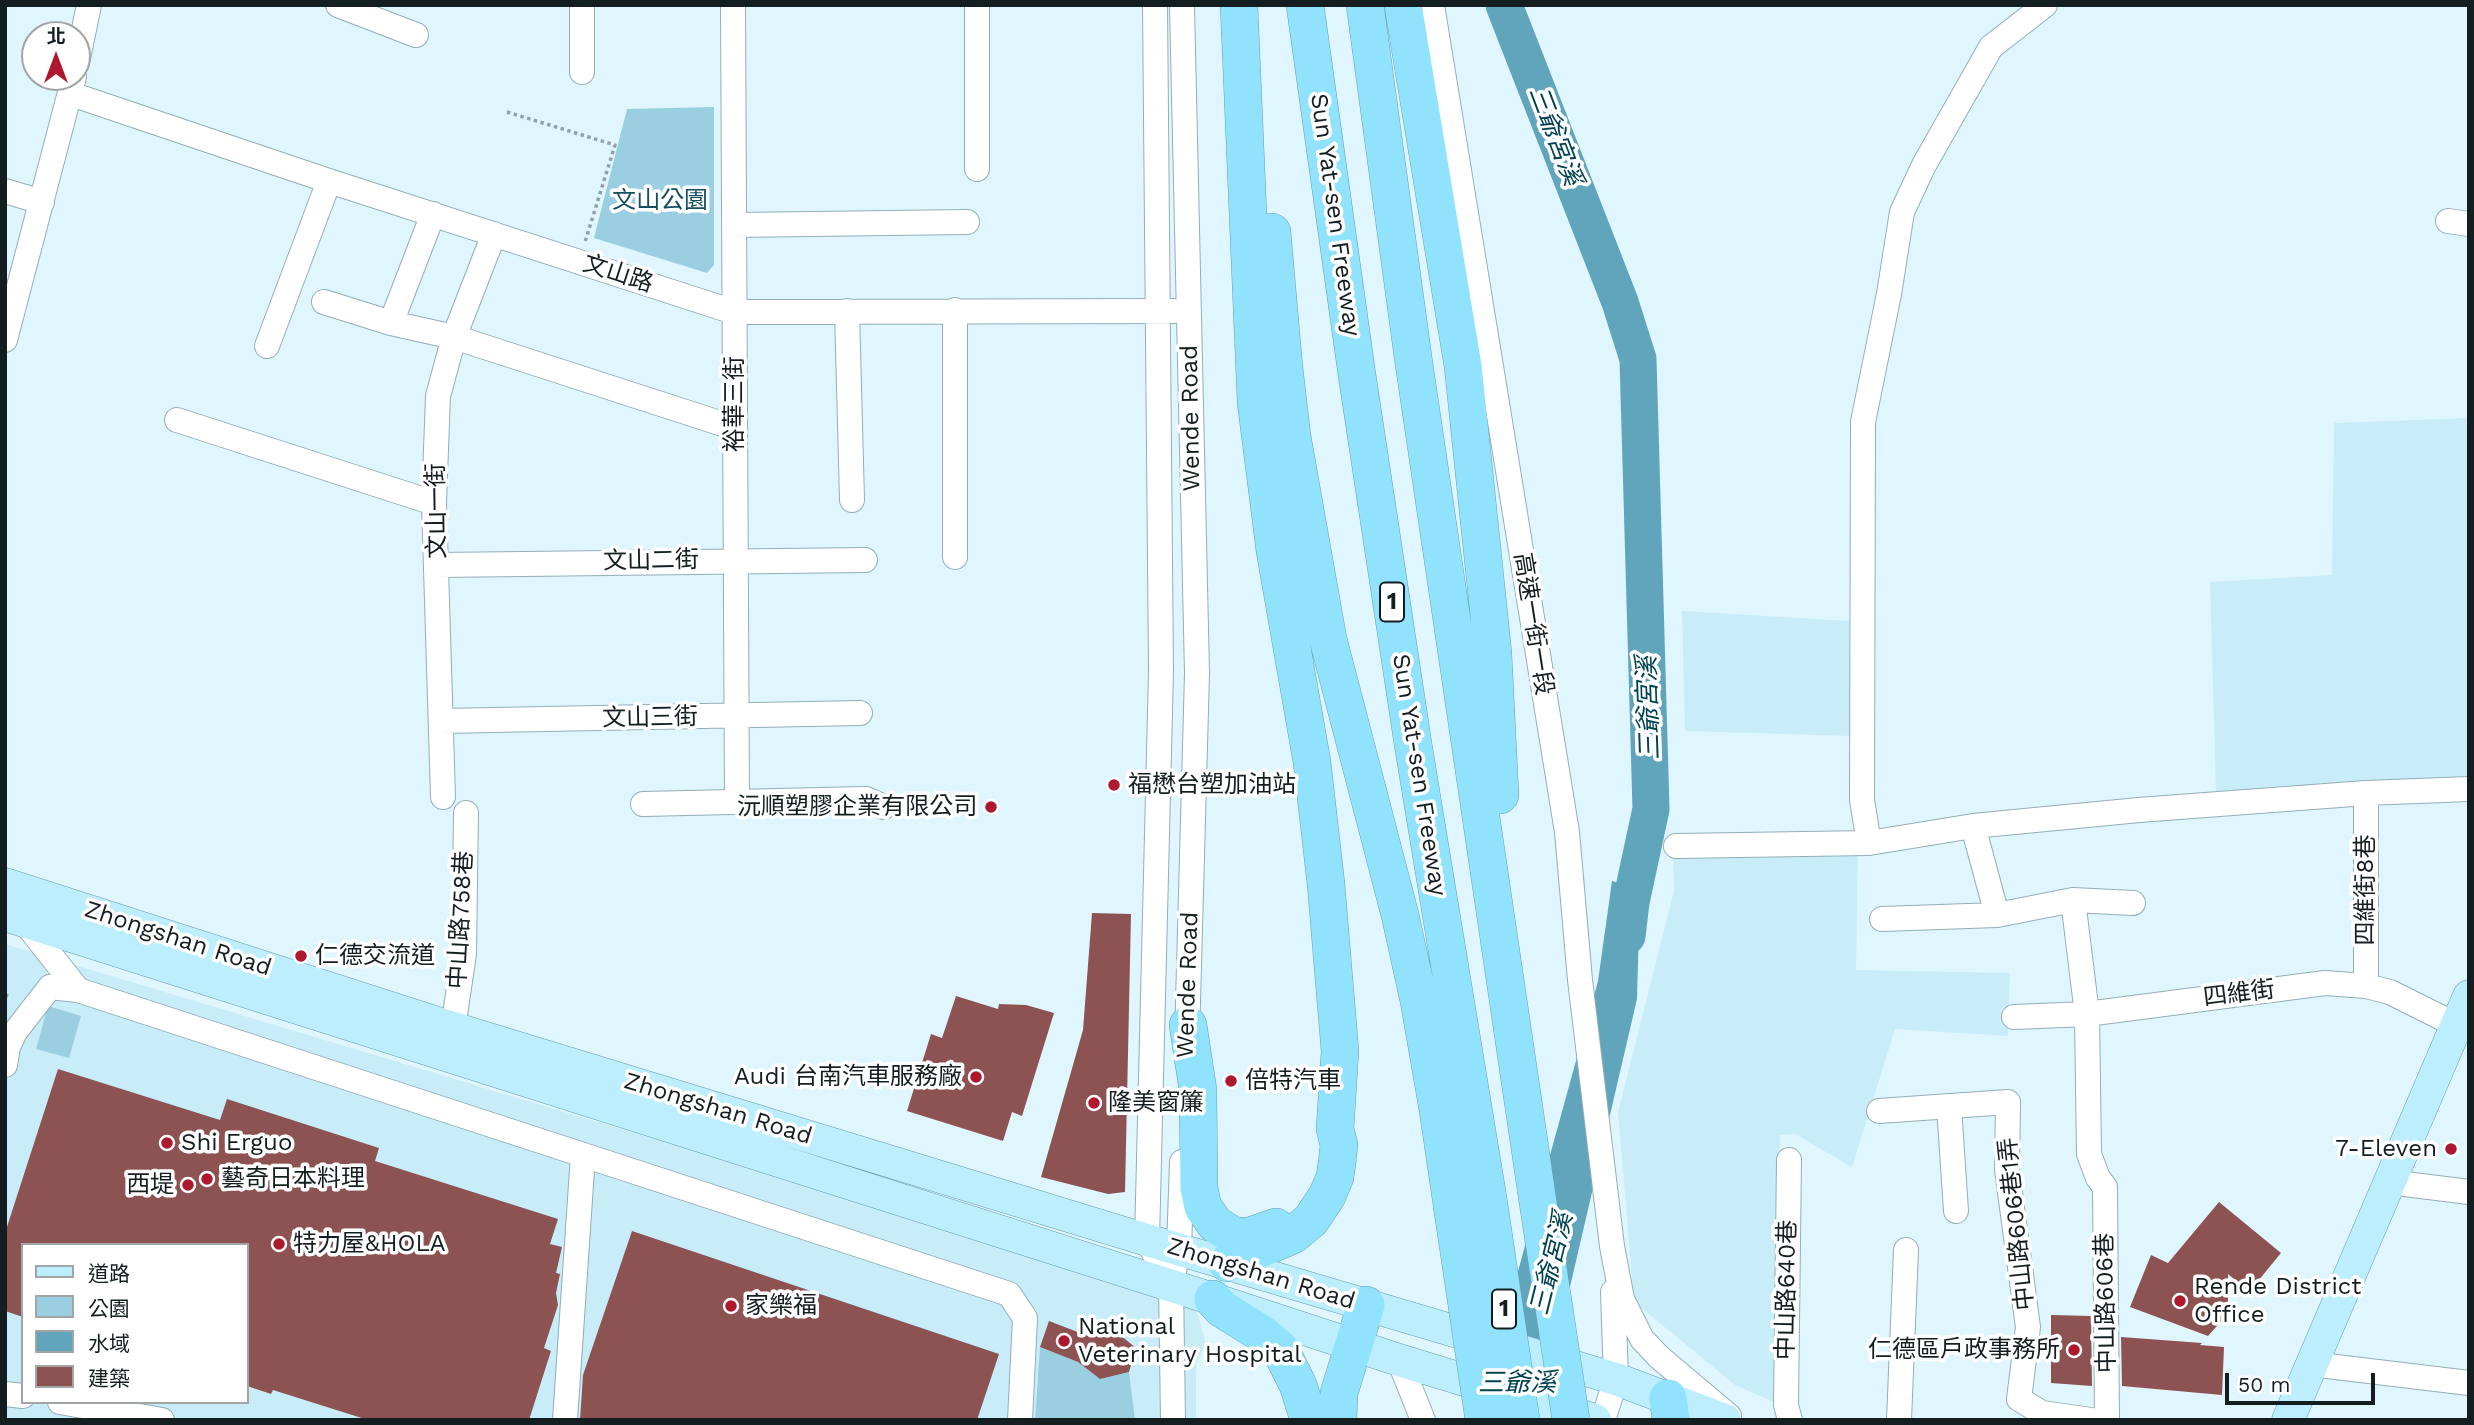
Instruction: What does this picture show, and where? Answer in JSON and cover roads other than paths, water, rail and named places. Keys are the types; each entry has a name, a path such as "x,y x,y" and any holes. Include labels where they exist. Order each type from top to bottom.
{"highway":[{"path":"1227,1263 1293,1235 1311,1220 1324,1202 1335,1177 1339,1146 1335,1129 1340,1051 1326,884 1312,762 1275,551 1256,402 1240,5"},
{"path":"1240,5 1264,145 1284,368 1303,501 1328,639 1419,1001 1484,1420"},
{"name":"Sun Yat-sen Freeway","path":"1305,5 1413,744 1488,1198 1521,1420"},
{"name":"1","path":"1365,5 1413,358 1536,1189 1589,1419"},
{"path":"1403,5 1463,366 1493,654 1513,1037"},
{"path":"1188,1025 1198,1090 1201,1199 1208,1216 1225,1233 1241,1237 1260,1234 1286,1221 1300,1209 1319,1184 1324,1170 1327,1144 1335,1129"},
{"path":"1213,1299 1222,1309 1262,1334 1280,1349 1298,1385 1310,1420"},
{"path":"1338,1420 1339,1393 1366,1305"}],"main road":[{"name":"Zhongshan Road","path":"5,884 453,1028 1147,1240 1616,1379"},
{"name":"Zhongshan Road","path":"14,917 1589,1419"},
{"path":"2288,1420 2469,996"},
{"path":"1616,1379 1670,1409 1725,1420"}],"street":[{"path":"338,5 416,35"},
{"path":"582,5 583,72"},
{"name":"裕華三街","path":"733,5 737,802"},
{"path":"977,5 977,169"},
{"name":"Wende Road","path":"1171,1285 1179,1248 1197,673 1182,5"},
{"name":"高速一街一段","path":"1432,5 1567,832 1580,980 1612,1246 1622,1299 1642,1339 1659,1357 1735,1420"},
{"path":"1869,842 1862,800 1863,422 1889,294 1902,212 1924,165 1991,47 2045,5"},
{"name":"Wende Road","path":"1155,15 1161,671 1147,1240 1171,1285"},
{"path":"5,340 71,91"},
{"name":"文山路","path":"86,91 329,181 734,312 1188,311"},
{"path":"267,346 329,181"},
{"path":"5,191 42,202"},
{"path":"391,323 433,214"},
{"path":"734,225 967,222"},
{"name":"文山一街","path":"443,797 438,565 434,503 438,396 454,337 494,234"},
{"path":"324,302 391,323 454,337 735,428"},
{"path":"955,310 955,557"},
{"path":"847,311 852,500"},
{"path":"177,420 434,503"},
{"name":"文山二街","path":"438,565 864,560"},
{"name":"文山三街","path":"441,721 860,713"},
{"path":"1676,846 1869,842 1973,826 2139,810 2366,793 2469,789"},
{"name":"四維街8巷","path":"2366,793 2366,986"},
{"path":"643,804 866,799 884,807"},
{"name":"中山路758巷","path":"453,1028 464,954 466,813"},
{"path":"1973,826 1997,915"},
{"path":"2073,900 2087,1014"},
{"path":"1882,919 1997,915 2073,900 2133,903"},
{"path":"14,917 78,990"},
{"name":"四維街","path":"2014,1017 2087,1014 2325,983 2366,986 2390,992 2456,1025"},
{"path":"5,1065 8,1047 15,1032 50,987 78,990 1009,1294 1026,1318 1020,1420"},
{"name":"中山路606巷","path":"2087,1014 2089,1154 2098,1178 2105,1187 2107,1420"},
{"name":"中山路606巷1弄","path":"1879,1111 2008,1102 2007,1170 2028,1327 2019,1399 2042,1413 2091,1420"},
{"path":"1949,1106 1956,1211"},
{"path":"565,1420 583,1155"},
{"name":"中山路640巷","path":"1789,1160 1786,1405 1790,1420"},
{"path":"2389,1182 2469,1192"},
{"name":"高速一街一段","path":"1589,1419 1616,1379 1612,1246"},
{"path":"1899,1420 1906,1250"},
{"path":"1171,1285 1173,1420"},
{"path":"1399,1360 1423,1420"},
{"path":"2311,1364 2469,1382"},
{"path":"71,1404 162,1420"}],"water":[{"name":"三爺溪","path":"1612,881 1640,889 1637,999 1539,1420 1477,1420 1598,981"}],"waterway":[{"name":"三爺宮溪","path":"1504,5 1620,302 1638,359 1651,809 1631,902 1627,936"}],"place":[{"name":"福懋台塑加油站","path":"1114,785"},
{"name":"沅順塑膠企業有限公司","path":"991,807"},
{"name":"仁德交流道","path":"301,956"},
{"name":"Audi 台南汽車服務廠","path":"976,1077"},
{"name":"倍特汽車","path":"1231,1081"},
{"name":"隆美窗簾","path":"1094,1103"},
{"name":"Shi Erguo","path":"167,1143"},
{"name":"7-Eleven","path":"2451,1149"},
{"name":"藝奇日本料理","path":"207,1179"},
{"name":"西堤","path":"188,1185"},
{"name":"特力屋&HOLA","path":"279,1244"},
{"name":"Rende District Office","path":"2180,1301"},
{"name":"家樂福","path":"731,1306"},
{"name":"National Veterinary Hospital","path":"1064,1341"},
{"name":"仁德區戶政事務所","path":"2074,1350"}],"park label":[{"name":"文山公園","path":"660,201"}]}
